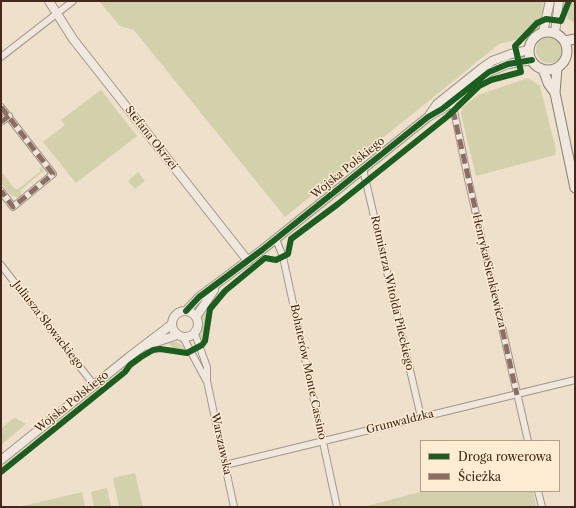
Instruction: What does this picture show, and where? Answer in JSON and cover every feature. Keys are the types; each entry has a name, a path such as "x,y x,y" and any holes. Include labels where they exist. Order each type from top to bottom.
{"main road":[{"path":"543,69 557,68 571,52 565,41 555,33 543,32 533,39 529,50 532,60 543,69 548,83 555,93"},
{"path":"565,41 575,39"},
{"path":"557,68 555,93 575,188"}],"street":[{"name":"Stefana Okrzei","path":"49,1 73,39 248,261"},
{"path":"1,57 73,1"},
{"path":"543,32 550,1"},
{"path":"555,33 559,1"},
{"name":"Wojska Polskiego","path":"428,117 437,104 482,68 504,57 529,50"},
{"name":"Wojska Polskiego","path":"186,311 199,298 276,239 428,117 494,70 508,64 532,60"},
{"name":"Henryka Sienkiewicza","path":"452,101 464,164 528,440"},
{"path":"1,107 53,174 13,207 1,191"},
{"path":"1,122 9,116"},
{"name":"Rotmistrza Witolda Pileckiego","path":"363,169 421,417"},
{"name":"Bohaterów Monte Cassino","path":"276,239 281,250 337,507"},
{"name":"Juliusza Słowackiego","path":"1,265 94,385"},
{"name":"Wojska Polskiego","path":"196,317 216,286"},
{"path":"186,311 196,317 198,327 195,334 189,337 180,336 171,325 175,315 186,311"},
{"name":"Wojska Polskiego","path":"1,460 157,334 171,325"},
{"name":"Warszawska","path":"195,334 207,367 207,381 234,507"},
{"name":"Wojska Polskiego","path":"144,346 180,336"},
{"name":"Warszawska","path":"180,336 207,381"},
{"name":"Grunwaldzka","path":"225,465 575,380"},
{"path":"538,492 542,507"}],"green space":[{"path":"99,1 547,1 540,27 531,36 499,44 285,217 134,30 120,26"},
{"path":"572,1 575,1 575,23 568,19 566,12"},
{"path":"549,37 558,41 562,50 558,59 549,63 540,59 536,50 540,41"},
{"path":"528,78 540,86 556,150 555,155 476,176 461,114 462,108 478,95"},
{"path":"101,90 137,136 76,183 43,142 65,125 61,120"},
{"path":"41,167 45,174 42,172 21,190 22,196 18,198 10,195 1,183 1,171 15,189 18,189 41,171 39,169"},
{"path":"138,172 145,181 135,189 128,181"},
{"path":"203,310 207,314 201,342 199,334"},
{"path":"167,342 177,342 187,349 173,348"},
{"path":"15,418 26,424 1,445 1,429"},
{"path":"135,473 143,507 119,507 113,478"},
{"path":"107,488 111,507 94,507 91,492"},
{"path":"82,492 85,507 17,507 36,503"},
{"path":"420,492 533,492 536,507 363,507"}],"marked path":[{"path":"1,107 53,174 13,207 1,191"},
{"path":"453,110 517,395"},
{"path":"1,122 9,116"}],"cycle path":[{"path":"1,472 125,372 130,365 141,357 153,350 160,349 187,353 202,345 205,341 210,309 225,291 265,258 276,260 288,254 291,239 338,204 448,116 479,86 491,80 521,72 515,46 537,23 546,19 561,21 569,1"},
{"path":"186,311 199,297 262,250 428,117 442,109 489,72 508,64 532,60"}]}
